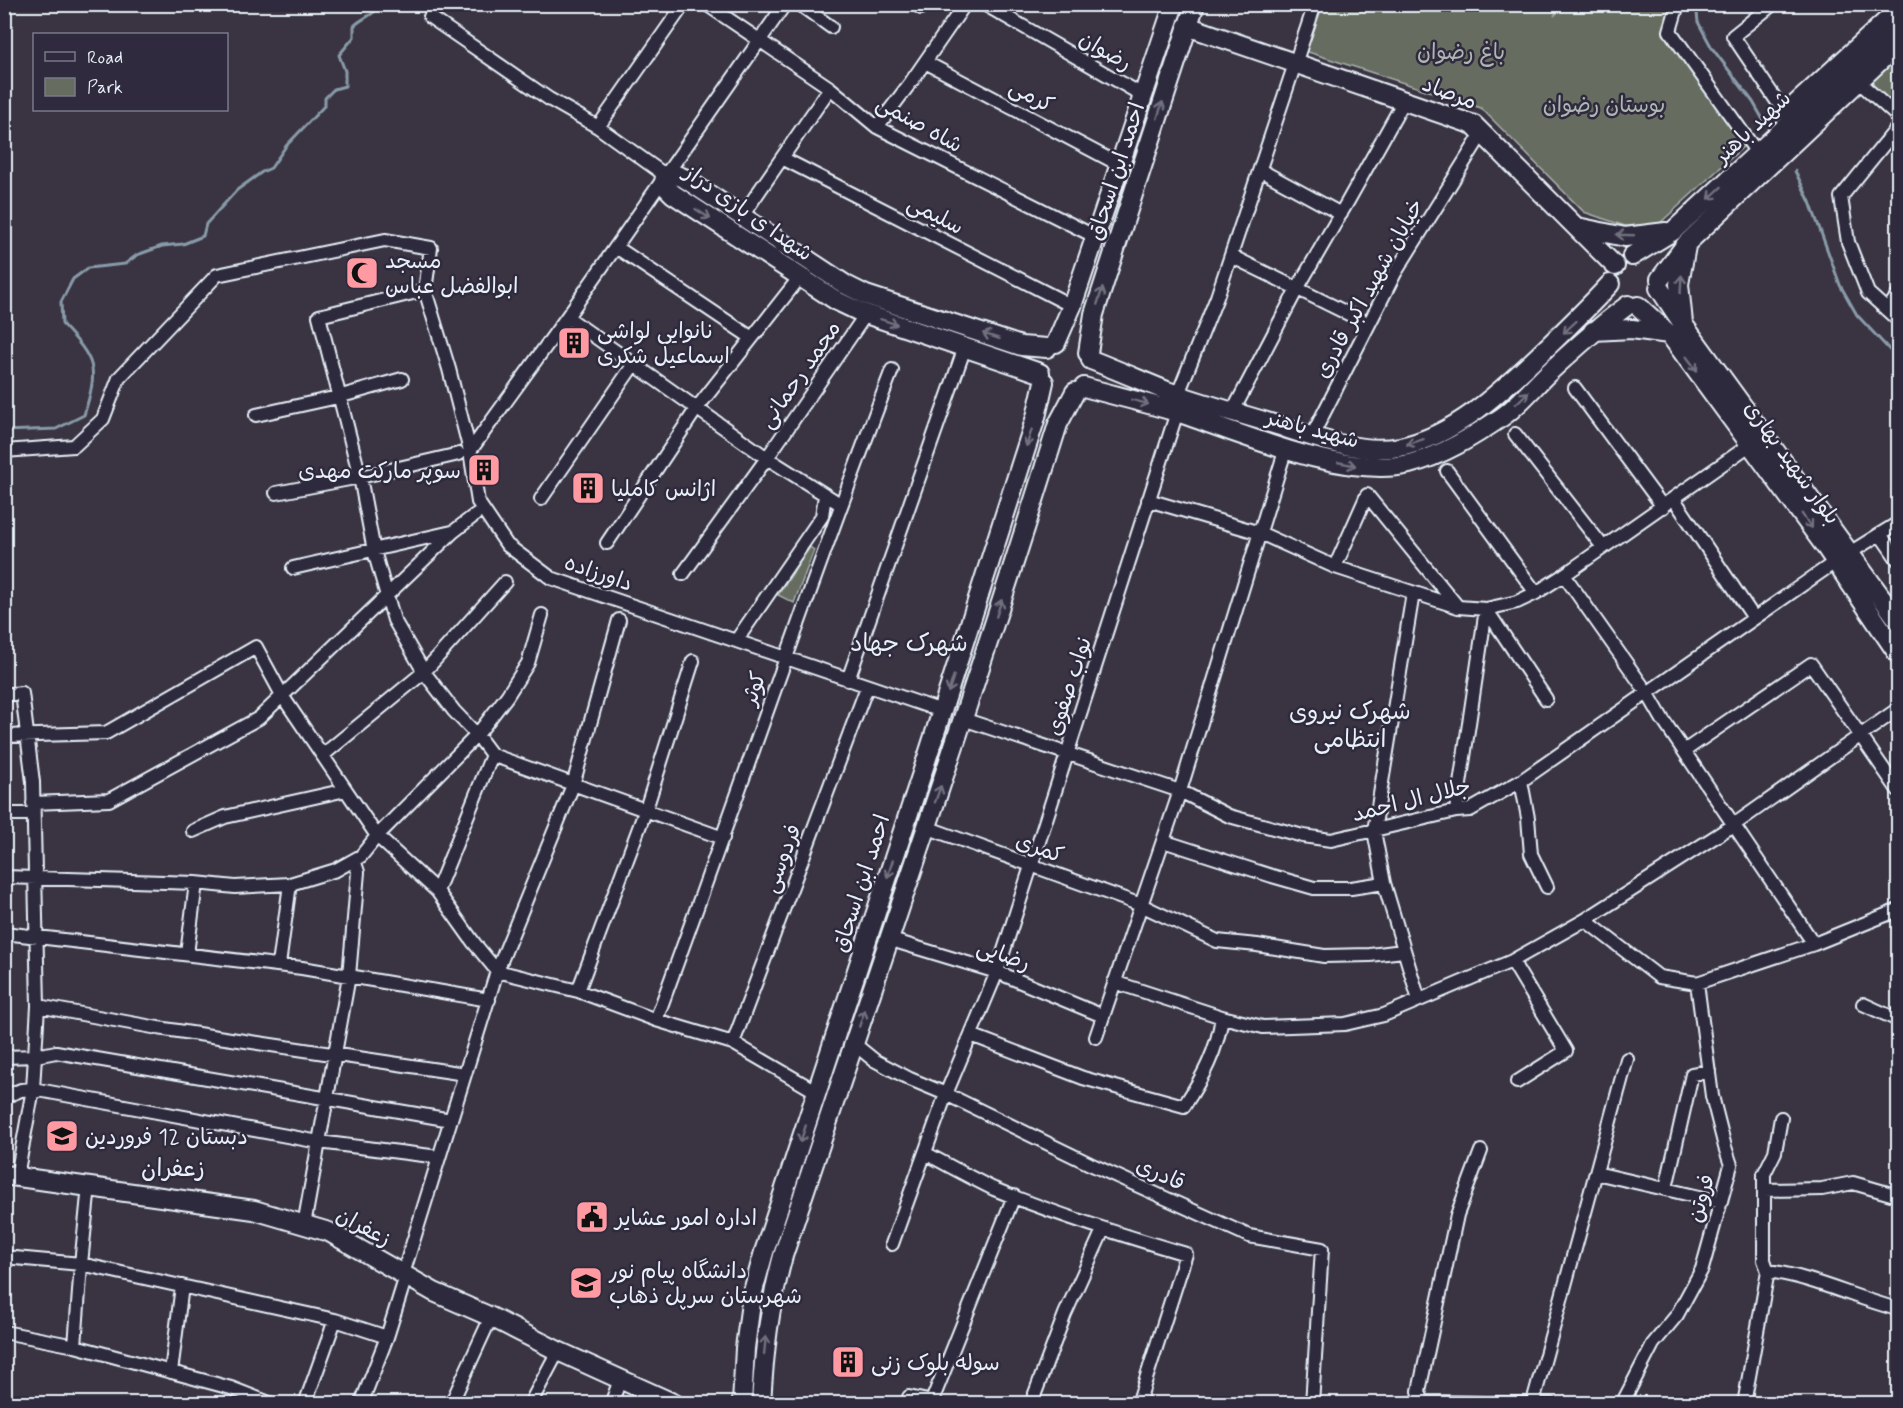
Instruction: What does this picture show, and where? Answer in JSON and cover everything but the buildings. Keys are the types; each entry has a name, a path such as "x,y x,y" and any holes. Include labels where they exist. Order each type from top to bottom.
{"main road":[{"name":"احمد ابن اسحاق","path":"1052,346 1072,306 1174,4"},
{"name":"احمد ابن اسحاق","path":"1090,356 1094,315 1195,4"},
{"name":"شهید باهنر","path":"1632,256 1680,237 1764,160 1793,123 1899,23"},
{"name":"مرصاد","path":"1188,26 1474,125 1615,266"},
{"name":"شهید باهنر","path":"1793,123 1859,82 1899,44"},
{"name":"شهدا ی بازی دراز","path":"1042,377 965,346 866,314 837,301 673,194 664,186 665,175 674,174 684,178 846,285 866,295 1021,346 1052,346"},
{"path":"1577,227 1625,237 1680,237 1677,329 1593,331"},
{"name":"شهید باهنر","path":"1659,283 1680,237"},
{"path":"1632,256 1647,260 1658,271 1659,283 1651,300 1633,306 1616,297 1610,284 1615,266 1632,256"},
{"name":"بلوار شهید بهاری","path":"1659,283 1677,329 1751,444 1843,557 1899,620"},
{"name":"شهید باهنر","path":"1079,389 1233,411 1351,446 1377,449 1401,447 1425,439 1461,420 1491,400 1580,317 1610,284"},
{"name":"شهید باهنر","path":"1090,356 1177,403 1281,447 1352,465 1379,467 1407,464 1434,456 1504,416 1593,331 1633,306"},
{"name":"بلوار شهید بهاری","path":"1633,306 1677,329 1843,557 1899,654"},
{"path":"1070,341 1077,343 1090,356 1091,375 1079,389 1066,394 1058,393 1042,377 1040,364 1052,346 1070,341"},
{"name":"احمد ابن اسحاق","path":"742,1404 745,1348 752,1295 764,1252 1036,417 1042,377"},
{"name":"احمد ابن اسحاق","path":"761,1404 772,1296 783,1256 963,719 1058,423 1079,389"},
{"path":"1281,447 1286,432 1284,427"},
{"path":"1310,455 1307,446 1314,436"},
{"path":"836,1035 837,1044 841,1047 849,1048 853,1043"},
{"path":"819,1084 827,1072 838,1075 840,1082"},
{"name":"زعفران","path":"11,1175 254,1210 329,1232 434,1292 491,1317 666,1402"}],"street":[{"path":"598,127 684,4"},
{"name":"شاه صنمی","path":"706,4 830,88 877,127 1096,237"},
{"path":"276,493 360,477 464,453 567,317 785,4"},
{"path":"799,4 831,27"},
{"path":"877,127 965,4"},
{"name":"رضوان","path":"984,4 1144,96"},
{"name":"نواب صفوی","path":"892,1245 946,1094 997,972 1093,680 1177,403 1218,297 1315,4"},
{"path":"1678,4 1670,31 1764,160"},
{"path":"1773,4 1733,36 1793,123 1899,6"},
{"path":"430,16 549,99 598,127 665,175"},
{"name":"کرمی","path":"925,62 1120,165"},
{"path":"1859,82 1899,117"},
{"path":"742,216 830,88"},
{"path":"1233,411 1297,289 1404,100"},
{"path":"1899,127 1840,197 1848,242 1868,293 1899,320"},
{"name":"خیابان شهید اکبر قادری","path":"1314,436 1395,273 1483,132"},
{"name":"سلیمی","path":"782,158 1072,306"},
{"path":"1260,170 1341,214"},
{"path":"4,451 74,446 103,419 119,378 217,275 385,240 431,248 425,290 319,316 360,477 374,551 394,620 424,672 492,755 723,838"},
{"path":"616,247 752,338"},
{"path":"1231,256 1369,324"},
{"path":"607,543 697,408 800,277"},
{"name":"داورزاده","path":"425,290 450,369 464,453 478,502 507,545 551,578 942,711"},
{"path":"1887,310 1899,295"},
{"name":"محمد رحمانی","path":"683,574 767,458 866,314"},
{"path":"567,317 767,458 840,504"},
{"path":"848,680 965,346"},
{"path":"541,500 634,364"},
{"name":"کوثر","path":"656,1020 723,838 840,504 892,370"},
{"path":"256,415 338,397 402,379"},
{"path":"1575,388 1663,507"},
{"path":"1515,435 1603,547"},
{"path":"1148,500 1260,533 1335,567 1413,593 1458,607 1486,609 1517,602 1536,593 1751,444"},
{"path":"1096,1037 1180,791 1260,533 1281,447"},
{"path":"1447,471 1536,593"},
{"path":"736,641 822,516 825,495"},
{"path":"1335,567 1366,495 1458,607"},
{"path":"1674,499 1754,618"},
{"path":"4,814 33,808 109,800 259,718 453,532 475,515"},
{"name":"جلال ال احمد","path":"963,719 1180,791 1229,816 1303,836 1331,840 1374,831 1456,811 1470,810 1521,782 1843,557 1899,523"},
{"path":"293,568 453,532"},
{"path":"1880,534 1899,560"},
{"path":"1564,575 1648,694 1814,944"},
{"path":"323,754 424,672 505,582"},
{"path":"1413,593 1374,831 1384,883 1419,1000"},
{"path":"1486,609 1546,699"},
{"path":"1456,811 1486,609"},
{"path":"4,877 196,883 235,887 290,884 336,870 361,856 377,836 477,735 507,696 528,663 542,615"},
{"path":"361,1404 387,1337 497,971 573,785 619,620"},
{"path":"4,736 106,733 256,647 283,696 377,836 437,891 497,971 578,991 656,1020 734,1043 819,1084"},
{"path":"578,991 646,809 693,661"},
{"path":"1684,751 1812,664 1899,790"},
{"name":"فردوسی","path":"734,1043 867,687"},
{"path":"4,695 22,693 28,735 33,782 38,1006 33,1089 11,1175"},
{"path":"1114,982 1222,1017 1263,1027 1346,1024 1384,1015 1512,961 1585,920 1735,824 1898,709"},
{"path":"437,891 492,755"},
{"path":"1521,782 1528,818 1531,854 1547,887"},
{"path":"193,831 225,818 346,790"},
{"name":"کمری","path":"926,827 1141,905 1217,941 1324,956 1370,956 1403,951"},
{"path":"1163,841 1314,888 1351,888 1384,883"},
{"path":"304,1225 349,976 358,872 354,860"},
{"path":"186,954 196,883"},
{"path":"279,965 290,884"},
{"path":"1585,920 1659,977 1697,984 1814,944 1899,910"},
{"path":"4,933 279,965 489,1000"},
{"name":"رضایی","path":"888,939 997,972 1103,1016"},
{"path":"1512,961 1566,1052 1516,1082"},
{"name":"فروتن","path":"1622,1404 1653,1344 1677,1316 1701,1269 1731,1165 1712,1096 1697,984"},
{"path":"1863,1004 1899,1020"},
{"path":"38,1006 158,1028 465,1074"},
{"path":"971,1035 1083,1078 1184,1106 1207,1070 1219,1037 1222,1017"},
{"name":"قادری","path":"853,1043 874,1060 910,1080 946,1094 1090,1164 1250,1236 1322,1249 1312,1404"},
{"path":"4,1057 36,1056 56,1052 451,1120"},
{"path":"1533,1402 1627,1059"},
{"path":"1666,1188 1692,1074 1709,1071"},
{"path":"4,1097 21,1089 33,1089 319,1142 440,1157"},
{"path":"1744,1404 1768,1271 1764,1260 1764,1174 1774,1152 1781,1118"},
{"path":"1423,1403 1419,1391 1444,1266 1457,1215 1480,1151"},
{"path":"925,1153 993,1188 1103,1230 1186,1254 1138,1404"},
{"path":"1596,1173 1721,1202"},
{"path":"1764,1190 1822,1189 1852,1183 1899,1196"},
{"path":"75,1346 89,1186"},
{"path":"909,1397 935,1402 1014,1196"},
{"path":"1031,1404 1065,1314 1103,1230"},
{"path":"4,1257 81,1264 335,1320 387,1337"},
{"path":"1768,1271 1794,1274 1877,1304 1899,1309"},
{"path":"171,1372 182,1286"},
{"path":"451,1404 491,1317"},
{"path":"305,1404 335,1320"},
{"path":"4,1332 75,1346 231,1388 272,1404"},
{"path":"530,1404 558,1351"},
{"path":"610,1404 620,1380"},
{"path":"1406,1404 1533,1402 1552,1404"}],"green space":[{"name":"بوستان رضوان","path":"1322,5 1562,5 1554,16 1564,5 1672,5 1663,31 1667,39 1729,113 1745,145 1659,224 1625,226 1584,212 1481,108 1305,51"},
{"path":"1898,53 1898,109 1866,83"},
{"path":"810,547 814,550 794,603 778,595"}],"waterway":[{"path":"4,431 56,429 84,415 92,386 91,365 82,347 62,324 61,302 73,279 88,268 125,264 137,255 162,246 183,244 203,236 206,224 237,190 271,168 286,146 325,105 325,98 334,89 345,86 345,71 339,55 354,37 354,26 382,4"},
{"path":"1696,4 1698,22 1712,48 1753,102 1765,123"},
{"path":"1795,171 1810,202 1840,285 1857,315 1898,359"}],"place":[{"name":"مسجد ابوالفضل عباس","path":"362,273"},
{"name":"نانوایی لواشی اسماعیل شکری","path":"574,343"},
{"name":"سوپر مارکت مهدی","path":"484,470"},
{"name":"اژانس کاملیا","path":"588,488"},
{"name":"دبستان 12 فروردین","path":"62,1136"},
{"name":"اداره امور عشایر","path":"592,1217"},
{"name":"دانشگاه پیام نور شهرستان سرپل ذهاب","path":"586,1283"},
{"name":"سوله بلوک زنی","path":"848,1362"}],"district":[{"name":"شهرک جهاد","path":"909,643"},
{"name":"شهرک نیروی انتظامی","path":"1350,725"},
{"name":"زعفران","path":"173,1168"}],"park label":[{"name":"باغ رضوان","path":"1461,51"}]}
